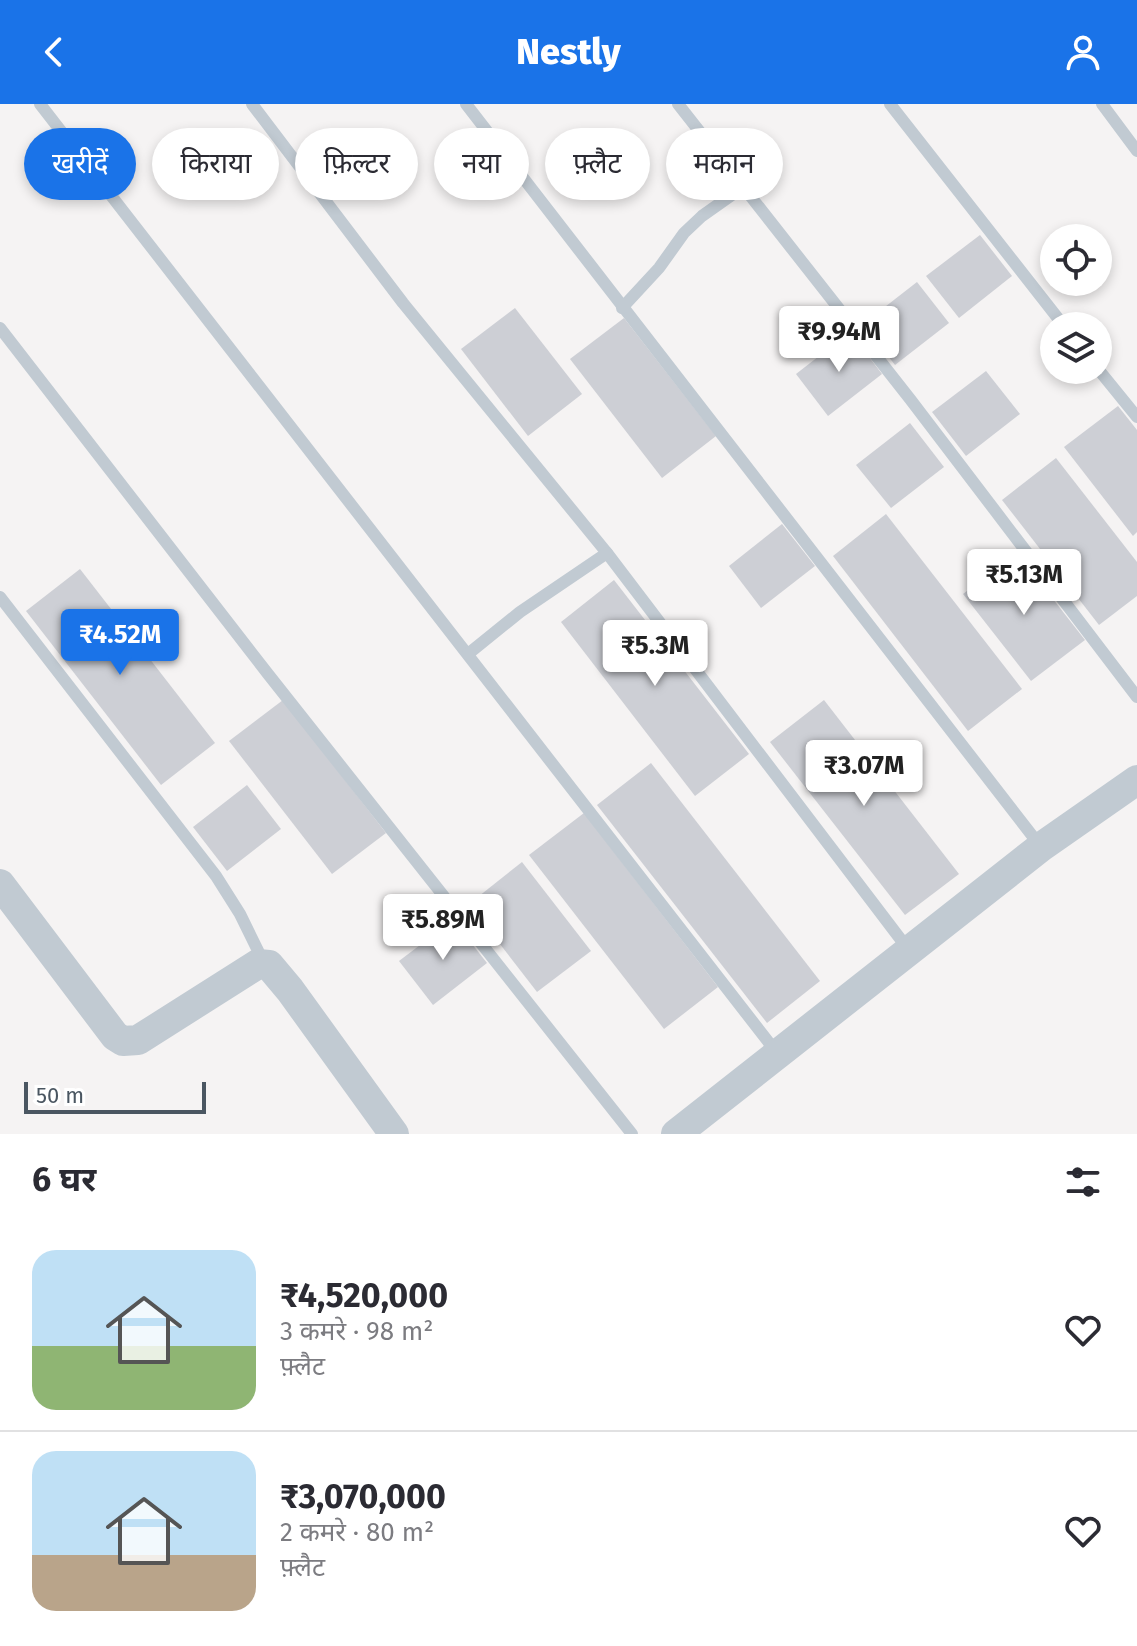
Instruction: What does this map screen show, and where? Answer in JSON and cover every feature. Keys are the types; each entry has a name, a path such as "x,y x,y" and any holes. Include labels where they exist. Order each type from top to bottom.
{"street":[{"path":"676,1134 1041,847 1137,780"},
{"path":"0,884 115,1036 123,1041 138,1040 264,963 290,990 394,1134"}],"lane":[{"path":"40,104 779,1056"},
{"path":"252,104 403,303 607,553 910,951"},
{"path":"466,104 1041,847"},
{"path":"678,104 697,128"},
{"path":"890,104 1053,312"},
{"path":"1102,104 1137,151"},
{"path":"622,308 659,268 684,233 725,200"},
{"path":"753,200 910,399 1137,697"},
{"path":"0,328 258,662 632,1134"},
{"path":"1110,384 1137,417"},
{"path":"468,654 520,612 607,553"},
{"path":"0,597 216,876 240,914 264,963"}],"building":[{"path":"980,235 1012,276 959,318 926,276"},
{"path":"917,282 949,323 895,365 863,324"},
{"path":"515,308 582,394 528,436 461,349"},
{"path":"624,318 716,436 662,478 570,359"},
{"path":"850,332 882,374 828,416 796,374"},
{"path":"986,371 1020,414 966,456 932,412"},
{"path":"1118,406 1137,430 1137,532 1133,536 1064,447"},
{"path":"910,423 944,467 891,508 856,465"},
{"path":"1056,458 1137,562 1137,596 1099,625 1002,500"},
{"path":"886,514 1022,689 968,731 833,556"},
{"path":"782,524 815,566 761,608 729,566"},
{"path":"1017,553 1085,640 1031,681 963,594"},
{"path":"80,569 215,743 161,785 26,611"},
{"path":"614,580 749,754 695,796 561,622"},
{"path":"283,700 386,833 332,874 229,741"},
{"path":"824,700 959,874 905,915 770,742"},
{"path":"651,763 820,981 767,1023 597,805"},
{"path":"247,785 281,829 227,871 193,827"},
{"path":"584,813 718,987 664,1029 529,855"},
{"path":"522,862 591,951 537,992 469,904"},
{"path":"453,920 487,963 433,1005 399,961"}]}
